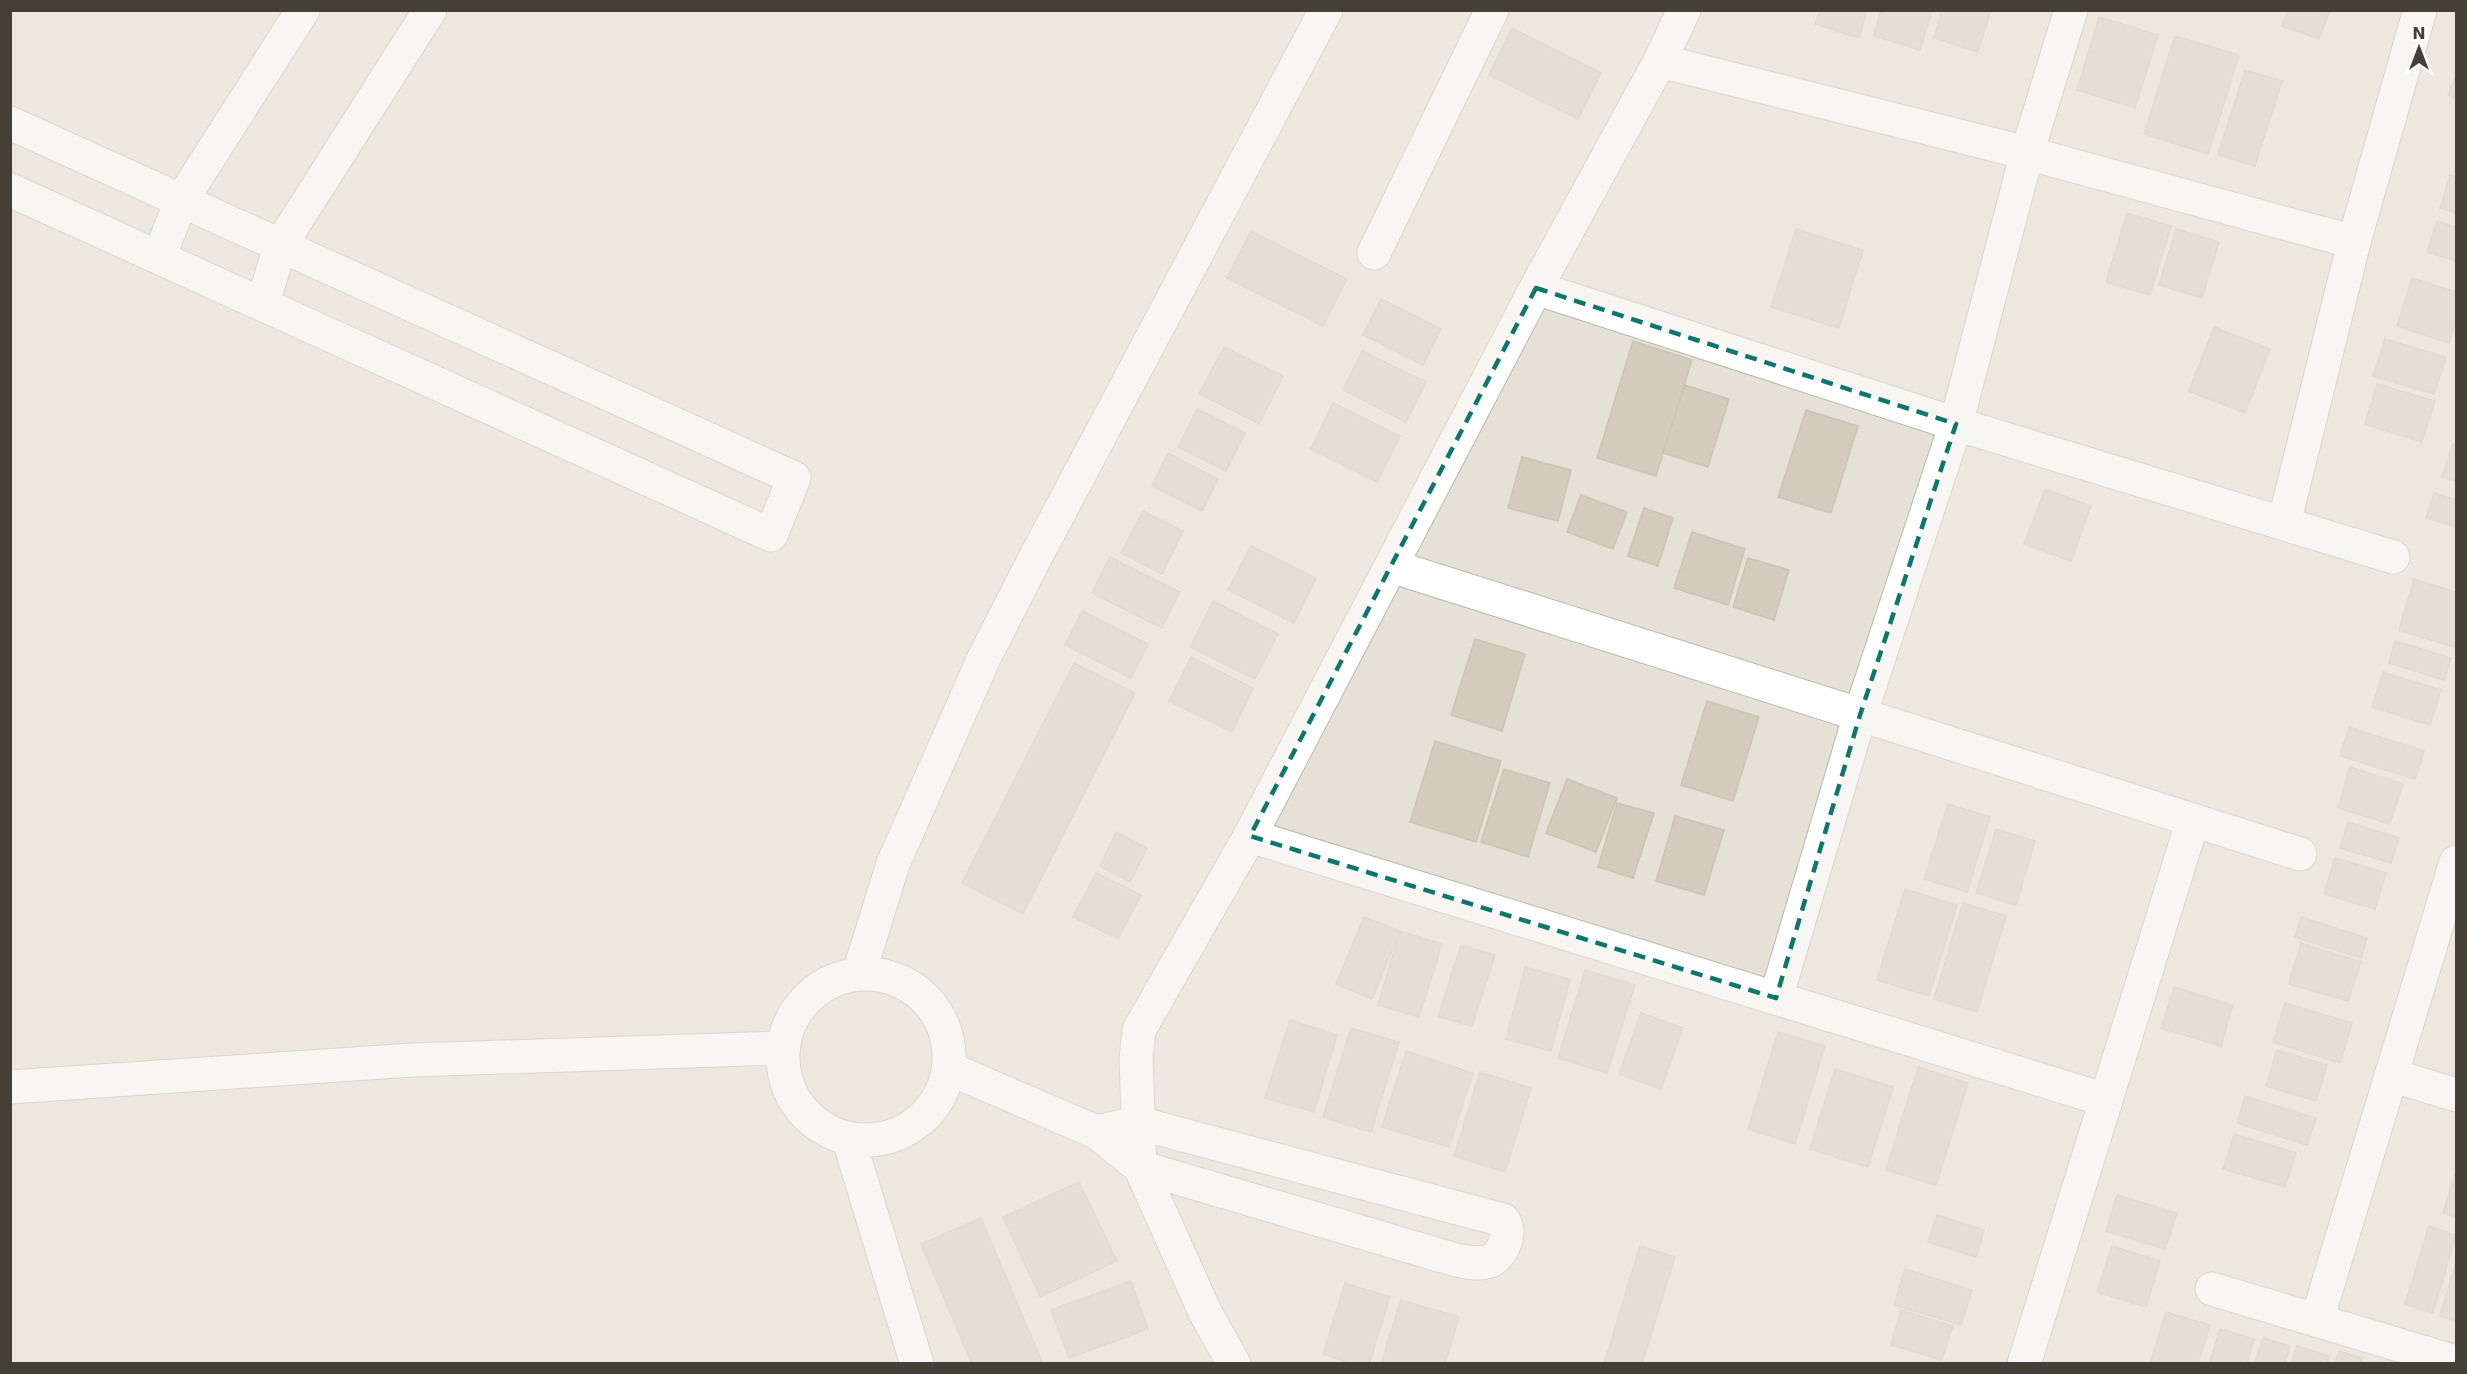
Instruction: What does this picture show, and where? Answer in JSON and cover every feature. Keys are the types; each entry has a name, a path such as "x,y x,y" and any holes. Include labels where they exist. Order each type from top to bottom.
{"street":[{"path":"159,257 181,201 303,10"},
{"path":"263,304 280,246 430,10"},
{"path":"859,973 893,864 984,658 1326,10"},
{"path":"1374,253 1492,10"},
{"path":"1234,1364 1205,1312 1140,1167 1136,1059 1139,1030 1250,836 1536,288 1660,61 1684,10"},
{"path":"1776,998 1860,715 1956,424 2027,153 2071,10"},
{"path":"2284,523 2354,242 2420,10"},
{"path":"1660,61 2027,153 2354,242"},
{"path":"10,123 794,478 771,535 10,190"},
{"path":"1536,288 1956,424 2393,557"},
{"path":"1391,566 2300,854"},
{"path":"2024,1364 2193,820"},
{"path":"1250,836 2106,1100"},
{"path":"2317,1320 2457,862"},
{"path":"859,973 896,978 928,999 947,1032 950,1069 932,1111 894,1137 849,1140 812,1122 787,1088 781,1048 795,1012 822,985 859,973"},
{"path":"10,1087 413,1060 781,1048"},
{"path":"950,1069 1096,1132 1140,1167 1473,1263 1494,1259 1509,1232 1508,1225 1503,1220 1138,1123 1096,1132"},
{"path":"2391,1075 2457,1095"},
{"path":"849,1140 916,1364"},
{"path":"2212,1289 2457,1362"}],"highlighted area":[{"path":"1536,288 1956,424 1860,715 1776,998 1250,836"}],"shaded area":[{"path":"10,11 2456,11 2456,1363 11,1363"}],"building":[{"path":"1820,10 1867,10 1859,38 1815,24"},
{"path":"1881,10 1932,10 1920,50 1874,36"},
{"path":"1942,10 1991,10 1978,52 1934,38"},
{"path":"2288,10 2330,10 2319,39 2282,26"},
{"path":"2099,17 2158,35 2135,108 2077,90"},
{"path":"1512,28 1601,73 1578,119 1489,75"},
{"path":"2175,36 2239,55 2208,154 2144,134"},
{"path":"2245,70 2282,81 2255,166 2218,155"},
{"path":"2456,76 2456,99 2448,95"},
{"path":"2450,175 2456,177 2456,213 2440,208"},
{"path":"2127,213 2171,226 2150,295 2106,282"},
{"path":"2437,221 2456,227 2456,261 2427,252"},
{"path":"1796,229 1863,250 1839,328 1771,307"},
{"path":"2176,229 2219,242 2202,298 2159,285"},
{"path":"1251,231 1347,279 1323,326 1227,278"},
{"path":"2412,278 2456,292 2456,320 2449,343 2397,326"},
{"path":"1381,299 1441,329 1423,365 1363,335"},
{"path":"2214,327 2270,349 2245,413 2189,391"},
{"path":"2385,339 2446,357 2434,394 2373,376"},
{"path":"1633,341 1692,360 1656,476 1597,458"},
{"path":"1224,347 1283,376 1259,424 1199,394"},
{"path":"1362,351 1426,382 1406,422 1343,390"},
{"path":"2377,384 2435,401 2422,442 2365,424"},
{"path":"1685,385 1729,399 1708,467 1663,453"},
{"path":"1333,403 1400,436 1377,482 1311,449"},
{"path":"1197,409 1245,433 1226,471 1178,447"},
{"path":"1806,410 1858,426 1831,513 1778,497"},
{"path":"2453,444 2456,445 2456,481 2442,477"},
{"path":"1168,453 1218,479 1202,511 1152,486"},
{"path":"1522,457 1571,470 1558,521 1508,508"},
{"path":"2045,489 2091,506 2071,561 2024,544"},
{"path":"2434,493 2456,500 2456,527 2426,518"},
{"path":"1581,495 1627,512 1613,549 1567,532"},
{"path":"1644,508 1673,518 1658,566 1628,556"},
{"path":"1143,511 1183,531 1162,574 1121,553"},
{"path":"1692,532 1745,549 1728,605 1674,588"},
{"path":"1251,546 1316,578 1294,623 1228,590"},
{"path":"1110,557 1180,592 1162,628 1092,593"},
{"path":"1748,558 1789,570 1774,620 1733,607"},
{"path":"2414,579 2456,592 2456,648 2399,630"},
{"path":"1213,601 1278,634 1255,679 1190,647"},
{"path":"1082,611 1148,644 1131,678 1065,645"},
{"path":"1475,639 1525,654 1502,731 1451,715"},
{"path":"2395,641 2451,658 2444,680 2389,663"},
{"path":"1191,657 1253,688 1232,732 1169,701"},
{"path":"1074,663 1135,693 1023,914 962,883"},
{"path":"2383,672 2441,690 2430,725 2372,707"},
{"path":"1707,701 1759,717 1733,801 1681,785"},
{"path":"2349,727 2424,751 2415,779 2340,756"},
{"path":"1435,741 1501,761 1476,842 1410,822"},
{"path":"2350,767 2403,784 2390,824 2338,808"},
{"path":"1504,769 1550,783 1528,857 1481,842"},
{"path":"1567,779 1617,798 1596,852 1546,833"},
{"path":"1617,803 1654,813 1633,878 1598,867"},
{"path":"1948,804 1990,817 1967,892 1924,879"},
{"path":"1675,816 1724,830 1704,895 1656,881"},
{"path":"2348,822 2399,838 2391,863 2340,848"},
{"path":"1996,829 2035,841 2016,905 1976,893"},
{"path":"1116,832 1147,848 1130,882 1100,866"},
{"path":"2335,858 2386,873 2375,909 2324,894"},
{"path":"1096,873 1141,895 1118,939 1073,917"},
{"path":"1905,889 1957,905 1929,996 1877,980"},
{"path":"1963,903 2006,916 1977,1012 1934,999"},
{"path":"1364,917 1400,931 1372,999 1336,984"},
{"path":"2301,917 2367,938 2361,958 2295,937"},
{"path":"1400,931 1442,944 1419,1017 1378,1005"},
{"path":"2301,943 2361,962 2348,1001 2289,984"},
{"path":"1461,945 1495,955 1472,1026 1438,1017"},
{"path":"1525,967 1570,979 1551,1051 1506,1039"},
{"path":"1585,970 1635,985 1607,1073 1558,1058"},
{"path":"2174,987 2233,1005 2221,1046 2161,1028"},
{"path":"2285,1003 2352,1023 2340,1063 2273,1042"},
{"path":"1641,1013 1683,1028 1661,1089 1619,1074"},
{"path":"1290,1020 1337,1035 1314,1112 1265,1098"},
{"path":"1351,1028 1399,1042 1371,1132 1323,1117"},
{"path":"1778,1032 1825,1046 1795,1144 1748,1129"},
{"path":"2277,1050 2327,1065 2316,1101 2266,1086"},
{"path":"1406,1051 1473,1073 1449,1147 1382,1127"},
{"path":"1918,1067 1968,1083 1936,1185 1886,1170"},
{"path":"1835,1069 1893,1087 1868,1167 1810,1149"},
{"path":"1480,1072 1531,1088 1505,1172 1454,1156"},
{"path":"2245,1096 2316,1118 2307,1145 2237,1123"},
{"path":"2234,1134 2296,1153 2285,1187 2223,1169"},
{"path":"2456,1171 2456,1217 2443,1213"},
{"path":"1079,1182 1117,1261 1040,1297 1003,1217"},
{"path":"2117,1195 2177,1213 2165,1249 2106,1231"},
{"path":"1937,1215 1984,1230 1976,1257 1928,1242"},
{"path":"981,1218 1043,1364 972,1364 921,1244"},
{"path":"2429,1226 2456,1235 2433,1313 2405,1304"},
{"path":"1640,1246 1675,1257 1642,1364 1604,1364"},
{"path":"2112,1246 2160,1261 2146,1307 2097,1292"},
{"path":"2456,1263 2456,1321 2440,1316"},
{"path":"1905,1269 1972,1290 1961,1325 1894,1305"},
{"path":"1131,1281 1148,1329 1069,1358 1051,1310"},
{"path":"1345,1283 1390,1297 1369,1364 1352,1364 1323,1354"},
{"path":"1401,1300 1459,1317 1445,1364 1381,1364"},
{"path":"1901,1310 1953,1326 1942,1360 1891,1345"},
{"path":"2166,1312 2210,1325 2198,1364 2150,1364"},
{"path":"2220,1329 2254,1339 2247,1364 2209,1364"},
{"path":"2263,1338 2290,1346 2285,1364 2254,1364"},
{"path":"2297,1346 2329,1356 2327,1364 2291,1364"},
{"path":"2339,1351 2362,1358 2361,1364 2335,1364"}]}
